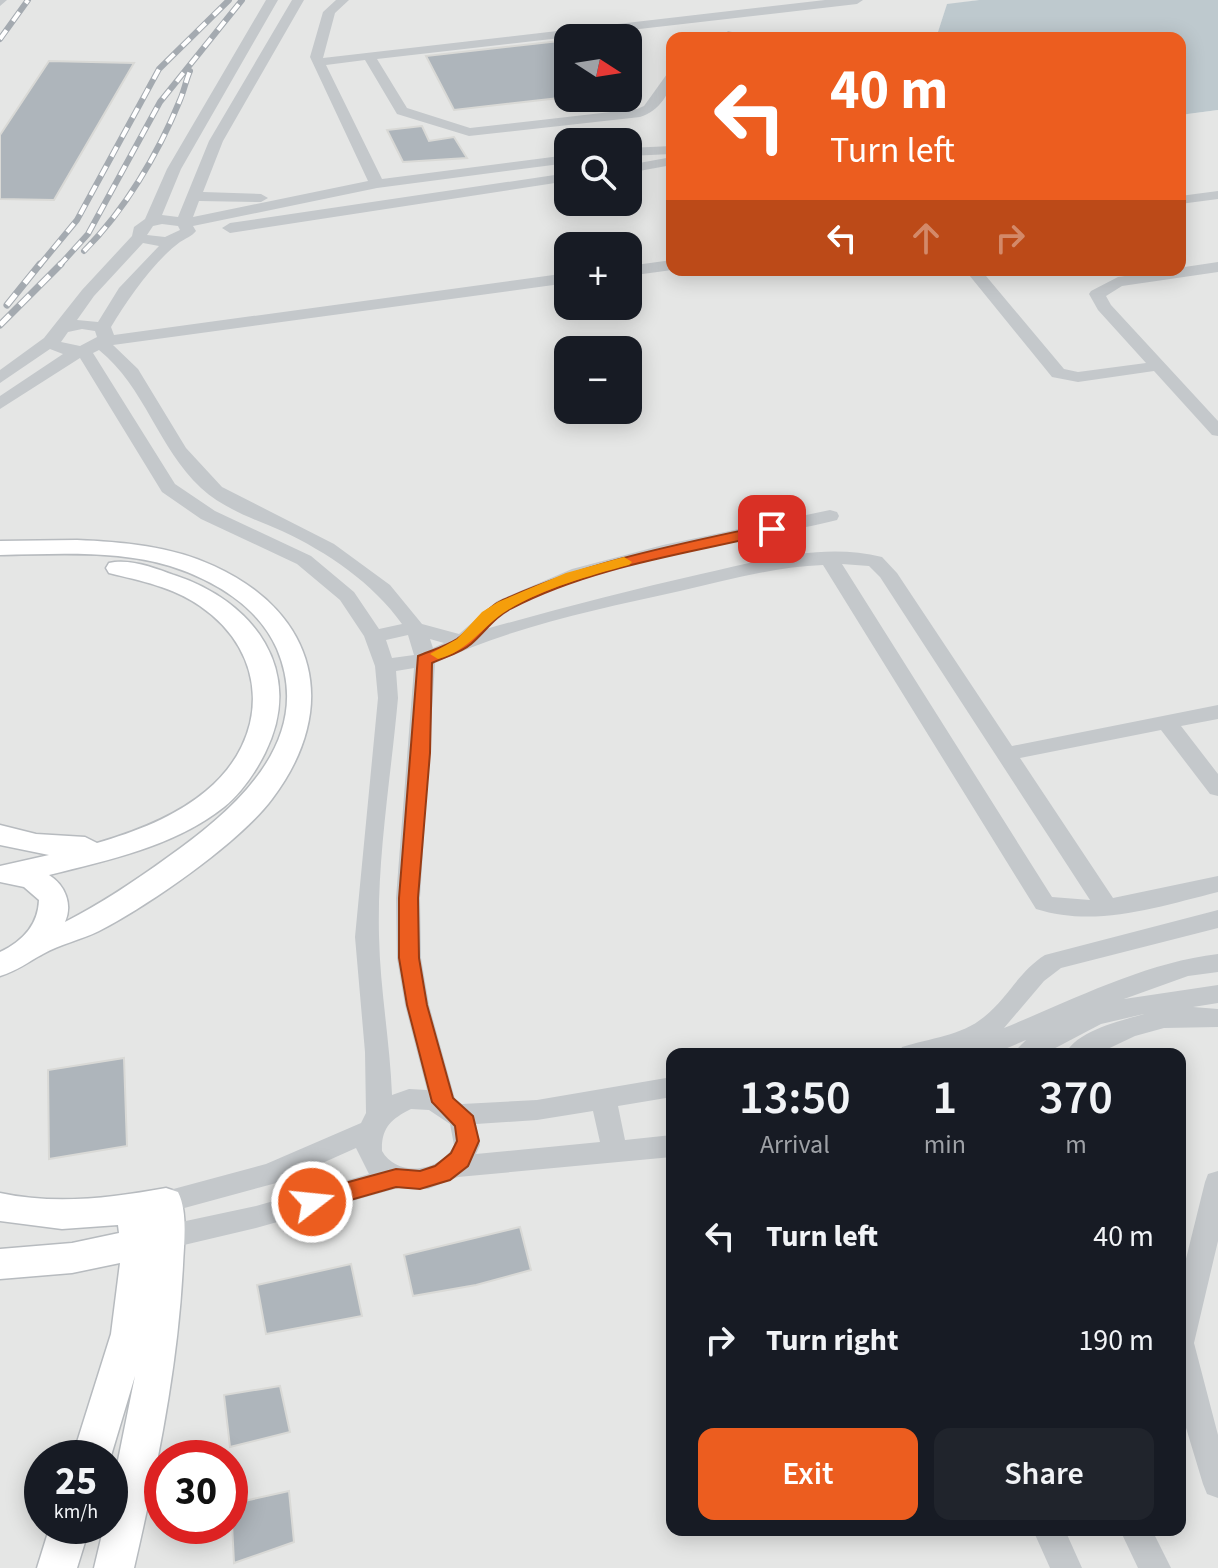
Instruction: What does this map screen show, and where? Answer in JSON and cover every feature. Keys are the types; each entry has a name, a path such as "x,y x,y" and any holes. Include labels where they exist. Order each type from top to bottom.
{"main road":[{"path":"0,548 165,558 203,570 240,589 284,629 296,657 301,685 300,721 286,754 265,789 235,821 161,877 100,917 37,944"},
{"path":"0,565 84,555 200,593 226,611 249,635 263,661 268,687 266,716 255,746 239,774 214,800 158,830 110,848 7,874"},
{"path":"0,835 36,844 110,848"},
{"path":"0,966 21,957 37,944 51,925 54,905 51,896 37,882 7,874"},
{"path":"0,1207 31,1215 79,1215 151,1223"},
{"path":"0,1264 72,1258 151,1223"},
{"path":"97,1440 129,1334 138,1270 151,1223"},
{"path":"128,1505 158,1352 166,1288 151,1223"},
{"path":"57,1568 64,1544"},
{"path":"114,1568 120,1544"}],"street":[{"path":"151,222 174,169 272,0"},
{"path":"0,404 96,341 125,291 182,230 191,196 216,141 298,0"},
{"path":"343,0 329,12 316,57 377,184"},
{"path":"318,62 711,22 857,0"},
{"path":"369,56 402,111 469,132 640,113 649,109 666,85"},
{"path":"642,151 666,150"},
{"path":"642,163 666,152"},
{"path":"140,237 158,242 182,230 298,199 377,184 554,161"},
{"path":"182,230 554,179"},
{"path":"1186,199 1218,195"},
{"path":"191,196 298,199"},
{"path":"140,237 139,230 151,222 170,219 182,230"},
{"path":"0,378 57,334 88,293 140,237"},
{"path":"642,269 666,266"},
{"path":"1186,272 1218,267"},
{"path":"978,276 1058,373 1078,377 1157,366"},
{"path":"1158,276 1118,282 1097,294 1099,302 1218,431"},
{"path":"57,334 60,349 96,341 554,280"},
{"path":"57,334 82,324 96,341 168,488 208,515 304,560 347,596 374,636 385,666 387,726 367,937 378,1052 374,1123 366,1141 371,1159 396,1178"},
{"path":"96,341 117,354 132,372 173,444 205,483 232,501 334,551 375,584 415,628 424,660 421,753 408,898 409,958 417,1005 452,1108 468,1131 468,1141 460,1159 431,1178 396,1178 256,1217 151,1223"},
{"path":"463,642 488,616 504,605 571,576 641,557 830,516"},
{"path":"385,666 424,660 463,642 620,598 787,561 828,557 868,559 881,566 1106,906"},
{"path":"828,557 1041,900 1048,905 1070,909 1106,906 1218,884"},
{"path":"374,636 415,628 463,642"},
{"path":"1006,754 1218,712"},
{"path":"1166,722 1218,789"},
{"path":"931,1048 987,1028 1005,1011 1036,970 1054,961 1218,919"},
{"path":"982,1048 1126,988 1186,967 1218,963"},
{"path":"1034,1048 1073,1022 1109,1010 1218,994"},
{"path":"1086,1048 1138,1027 1204,1015 1218,1018"},
{"path":"151,1223 271,1174 374,1123 409,1099 452,1108 537,1110 666,1088"},
{"path":"603,1099 615,1152"},
{"path":"452,1167 666,1147"},
{"path":"1186,1318 1218,1182"},
{"path":"1186,1370 1218,1484"},
{"path":"1052,1536 1066,1568"},
{"path":"1139,1536 1155,1568"},
{"path":"127,1544 129,1568"}],"shaded area":[{"path":"0,0 979,0 947,5 938,32 666,32 666,276 1186,276 1186,114 1218,110 1218,1568 0,1568"},
{"path":"979,0 1218,0 1218,110 1186,114 1186,32 938,32 947,4"}],"building":[{"path":"554,42 554,99 454,110 426,56"},
{"path":"49,61 134,63 54,200 0,199 0,135"},
{"path":"422,126 429,141 454,137 467,158 403,162 387,130"},
{"path":"124,1058 127,1146 49,1159 48,1070"},
{"path":"520,1227 531,1270 476,1285 413,1296 404,1255"},
{"path":"351,1264 362,1316 266,1334 257,1285"},
{"path":"280,1386 290,1432 248,1442 248,1440 229,1440 224,1395"},
{"path":"289,1491 294,1542 234,1563 233,1544 248,1544 248,1500"}],"railway":[{"path":"0,39 28,0"},
{"path":"39,266 77,220 159,69 229,0"},
{"path":"59,266 88,234 160,102 242,0"},
{"path":"84,251 113,218 151,161 190,71"},
{"path":"7,305 40,264"},
{"path":"0,325 59,266"}],"slow traffic":[{"path":"438,654 463,642 488,616 504,605 571,576 624,562"}],"route":[{"path":"312,1202 396,1178 431,1178 452,1167 460,1159 468,1141 468,1131 460,1114 443,1102 417,1005 409,958 408,898 421,753 424,660 463,642 488,616 504,605 571,576 641,557 772,529"}]}
